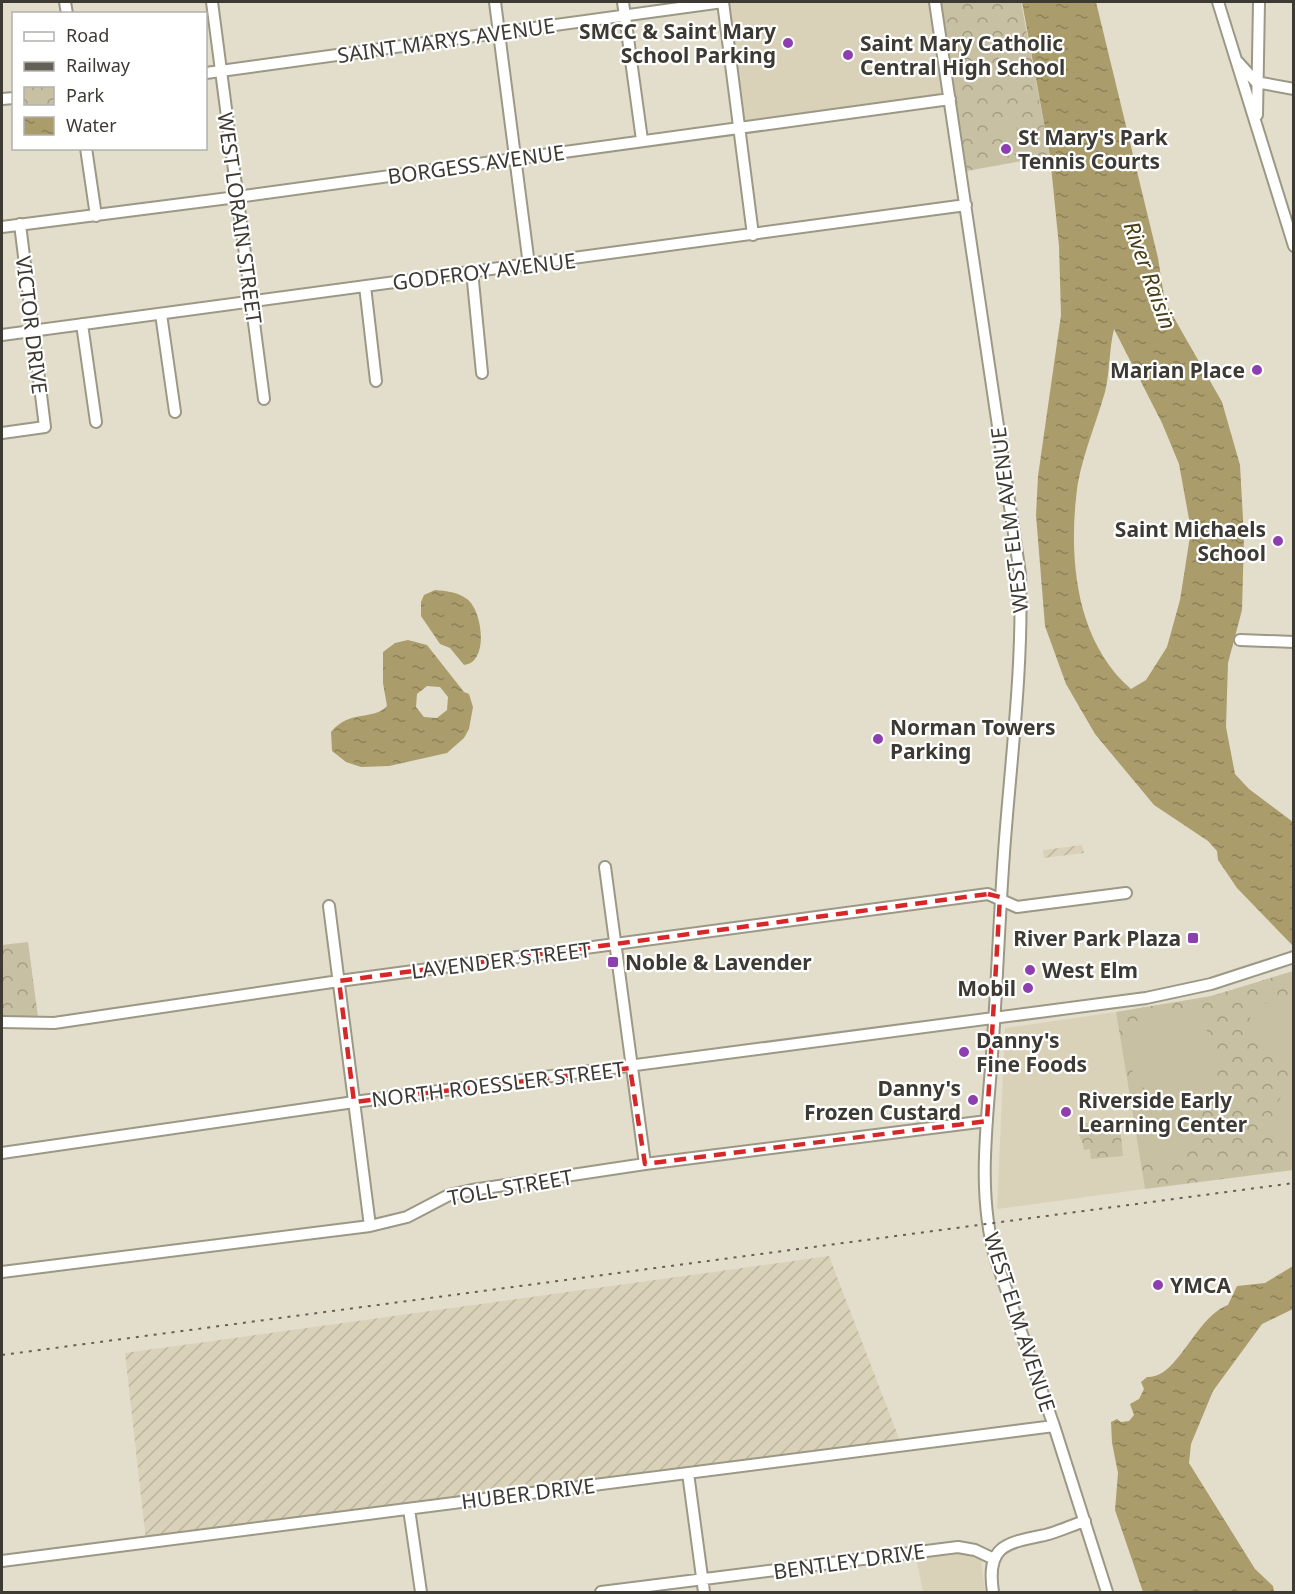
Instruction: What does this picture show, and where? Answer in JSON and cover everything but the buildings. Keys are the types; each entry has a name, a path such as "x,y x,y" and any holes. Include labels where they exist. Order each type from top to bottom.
{"street":[{"name":"WEST LORAIN STREET","path":"212,2 264,399"},
{"path":"495,2 529,265"},
{"path":"623,2 642,140"},
{"name":"SAINT MARYS AVENUE","path":"207,73 723,2"},
{"path":"723,2 753,236"},
{"name":"WEST ELM AVENUE","path":"935,2 1020,574 1022,638 1000,897 984,1190 990,1239 1054,1426 1107,1593"},
{"path":"1218,2 1289,216 1293,246"},
{"path":"1257,121 1259,2"},
{"path":"1236,58 1256,82 1293,89"},
{"name":"BORGESS AVENUE","path":"2,227 950,99"},
{"path":"86,150 96,216"},
{"name":"GODFROY AVENUE","path":"2,335 472,271 753,236 966,205"},
{"name":"VICTOR DRIVE","path":"2,433 45,427 20,224"},
{"path":"472,271 482,373"},
{"path":"365,286 376,381"},
{"path":"161,314 175,412"},
{"path":"82,324 96,422"},
{"path":"1240,640 1293,642"},
{"path":"606,867 630,1068 645,1164"},
{"name":"LAVENDER STREET","path":"2,1022 54,1023 339,981 615,946 988,894 1000,897 1017,907 1126,893"},
{"path":"329,906 370,1226"},
{"name":"NORTH ROESSLER STREET","path":"2,1152 354,1102 630,1068 1146,998 1211,984 1288,959"},
{"name":"TOLL STREET","path":"2,1272 370,1226 407,1216 450,1195 645,1164 987,1121"},
{"name":"HUBER DRIVE","path":"2,1561 1054,1426"},
{"path":"688,1473 704,1593"},
{"path":"409,1509 421,1593"},
{"path":"993,1593 990,1574 994,1559 1002,1547 1085,1521"},
{"name":"BENTLEY DRIVE","path":"601,1593 958,1546 975,1550 994,1559"}],"highlighted area":[{"path":"988,894 1000,897 987,1121 645,1164 630,1068 354,1102 339,981"}],"shaded area":[{"path":"723,2 935,2 950,99 739,128"},
{"path":"1082,845 1084,853 1044,858 1043,850"},
{"path":"1131,934 1132,942 1090,948 1089,940"},
{"name":"Riverside Early Learning Center","path":"1116,1012 1145,1189 997,1209 1005,1028"},
{"path":"829,1256 902,1446 146,1541 125,1353"},
{"path":"915,1552 980,1552 985,1592 923,1592"}],"green space":[{"path":"935,2 1021,2 1050,156 961,172"},
{"path":"1016,124 1018,136 992,140 990,128"},
{"name":"St Mary's Park Tennis Courts","path":"1018,141 1020,153 994,157 992,145"},
{"path":"28,942 38,1017 2,1017 2,945"},
{"path":"1293,971 1293,1170 1145,1189 1116,1012 1211,996"},
{"path":"1294,998 1293,1064 1275,1057 1260,1044 1254,1035 1250,1016 1253,1006"},
{"path":"1202,1007 1220,1093 1177,1101 1152,1095 1143,1088 1132,1069 1125,1046 1122,1024"},
{"path":"1293,1088 1293,1150 1283,1151 1273,1136 1272,1117 1279,1100"},
{"path":"1185,1101 1193,1112 1196,1125 1195,1138 1190,1150 1182,1160 1171,1166 1157,1167 1143,1161 1135,1108"},
{"path":"1119,1119 1123,1156 1091,1159 1090,1149 1084,1150 1077,1124"}],"water":[{"name":"River Raisin","path":"1022,2 1096,2 1158,258 1165,302 1222,402 1240,465 1244,537 1242,610 1228,663 1226,727 1235,774 1249,789 1293,822 1293,946 1237,888 1218,860 1217,851 1208,841 1154,805 1095,734 1066,684 1045,626 1036,515 1038,476 1061,315 1059,246 1050,156","holes":["1114,329 1162,423 1179,464 1191,530 1180,600 1167,647 1146,680 1131,689 1113,670 1088,626 1076,576 1074,550 1078,485 1105,392"]},
{"path":"435,590 448,591 467,599 477,614 480,625 480,646 472,662 464,665 450,648 440,644 421,616 421,602 424,595"},
{"path":"408,640 427,645 464,692 469,694 473,707 469,729 464,738 447,753 389,766 361,767 346,762 332,751 331,732 346,720 375,713 387,706 383,683 383,652 395,643","holes":["427,686 440,687 448,697 447,710 437,718 424,717 416,707 417,694"]},
{"path":"1293,1266 1293,1309 1262,1324 1213,1391 1191,1444 1189,1463 1255,1569 1273,1586 1274,1592 1143,1592 1115,1510 1118,1473 1112,1443 1111,1422 1117,1419 1121,1422 1129,1421 1134,1415 1130,1404 1139,1399 1144,1389 1141,1382 1147,1377 1158,1375 1178,1358 1206,1322 1228,1305 1237,1286 1265,1283"}],"railway":[{"path":"2,1355 1294,1183"}],"place":[{"name":"SMCC & Saint Mary School Parking","path":"788,43"},
{"name":"Saint Mary Catholic Central High School","path":"848,55"},
{"name":"St Mary's Park Tennis Courts","path":"1006,149"},
{"name":"Marian Place","path":"1257,370"},
{"name":"Saint Michaels School","path":"1278,541"},
{"name":"Norman Towers Parking","path":"878,739"},
{"name":"River Park Plaza","path":"1193,938"},
{"name":"Noble & Lavender","path":"613,962"},
{"name":"West Elm","path":"1030,970"},
{"name":"Mobil","path":"1028,988"},
{"name":"Danny's Fine Foods","path":"964,1052"},
{"name":"Danny's Frozen Custard","path":"973,1100"},
{"name":"Riverside Early Learning Center","path":"1066,1112"},
{"name":"YMCA","path":"1158,1285"}]}
